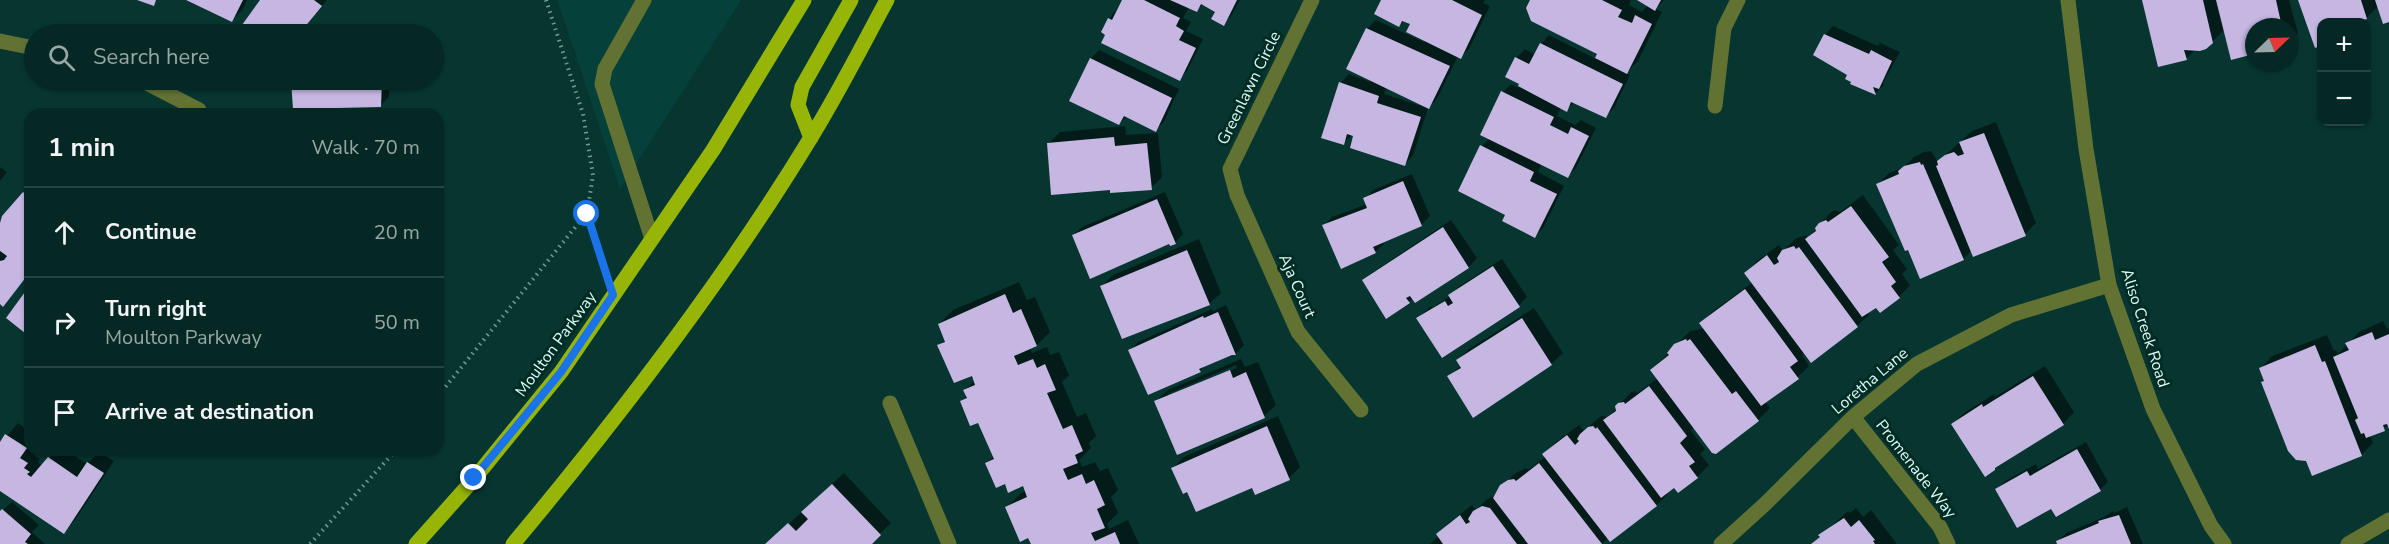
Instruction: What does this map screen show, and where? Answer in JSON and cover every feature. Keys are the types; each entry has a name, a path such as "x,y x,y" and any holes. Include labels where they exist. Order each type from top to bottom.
{"main road":[{"name":"Moulton Parkway","path":"416,544 474,478 561,372 713,150 804,0"},
{"path":"811,138 798,105 802,87 851,0"},
{"path":"513,544 632,395 720,276 811,138 887,0"}],"street":[{"path":"644,0 605,69 602,84 652,239"},
{"name":"Greenlawn Circle","path":"1237,195 1230,169 1312,0"},
{"path":"1715,106 1724,28 1738,0"},
{"name":"Aliso Creek Road","path":"2068,0 2086,149 2109,285 2153,409 2211,526 2224,544"},
{"path":"0,42 24,46"},
{"path":"160,90 195,108"},
{"name":"Aja Court","path":"1237,195 1298,332 1361,410"},
{"name":"Loretha Lane","path":"1720,544 1764,505 1853,417 1917,364 2011,315 2109,285"},
{"path":"890,404 949,544"},
{"name":"Promenade Way","path":"1853,417 1940,527 1948,544"},
{"path":"2348,544 2389,520"}],"path":[{"path":"546,0 583,114 593,175 587,214 613,295"},
{"path":"444,389 587,214"},
{"path":"310,544 391,456"}],"shaded area":[{"path":"557,0 741,0 620,189 574,49"}],"building":[{"path":"137,0 156,0 154,6"},
{"path":"186,0 243,0 232,22"},
{"path":"260,0 314,0 322,6 307,24 243,24"},
{"path":"1122,0 1144,0 1180,18 1176,26 1184,31 1179,40 1196,48 1180,81 1101,43 1105,35 1101,32 1108,18 1112,20"},
{"path":"1170,0 1237,0 1224,26 1211,19 1215,12 1201,4 1197,12"},
{"path":"1381,0 1452,0 1482,15 1461,59 1406,32 1410,24 1402,21 1399,27 1374,14"},
{"path":"1530,0 1602,0 1622,10 1618,17 1632,23 1635,15 1652,24 1627,74 1595,58 1597,54 1531,21 1526,8"},
{"path":"1637,0 1661,0 1655,11"},
{"path":"2142,0 2203,0 2213,43 2200,51 2184,50 2187,60 2158,67"},
{"path":"2216,0 2276,0 2280,18 2245,18 2245,56 2231,60"},
{"path":"2298,0 2361,0 2367,18 2317,18 2317,47 2315,48"},
{"path":"2375,0 2389,0 2389,22 2383,24"},
{"path":"1366,28 1450,66 1429,109 1346,69"},
{"path":"1824,34 1869,54 1871,50 1892,61 1879,89 1873,87 1876,95 1850,84 1851,82 1845,79 1847,75 1813,55"},
{"path":"1540,43 1623,84 1606,118 1571,102 1567,112 1505,77 1515,57 1529,64"},
{"path":"1090,58 1172,98 1156,132 1124,116 1119,125 1069,101"},
{"path":"1339,82 1379,96 1377,103 1421,117 1405,166 1350,148 1353,136 1347,134 1344,145 1321,138"},
{"path":"292,90 382,90 381,107 293,108"},
{"path":"1501,91 1554,117 1550,125 1568,134 1571,127 1589,136 1568,178 1480,135"},
{"path":"1984,133 2026,236 1973,257 1936,166 1937,161 1945,155 1954,152 1958,156 1964,154 1959,142"},
{"path":"1114,137 1115,146 1147,143 1152,190 1110,193 1110,190 1051,195 1047,143"},
{"path":"1480,145 1534,172 1530,181 1557,194 1535,238 1502,221 1505,215 1458,191"},
{"path":"1920,162 1921,165 1923,164 1964,260 1920,279 1908,250 1905,251 1876,184 1899,174 1898,171 1904,166"},
{"path":"1403,181 1422,226 1373,247 1376,253 1341,269 1322,225 1367,208 1363,198"},
{"path":"24,193 24,280 3,307 0,304 0,261 7,256 0,251 2,216"},
{"path":"1157,199 1176,244 1170,246 1169,244 1090,279 1072,235"},
{"path":"1851,206 1889,257 1882,262 1896,282 1891,286 1900,298 1880,313 1876,308 1862,317 1805,239 1816,231 1815,228 1819,223 1826,220 1828,222"},
{"path":"1443,227 1469,268 1415,303 1410,296 1406,298 1410,303 1386,319 1362,280"},
{"path":"1794,246 1796,249 1799,247 1858,327 1811,363 1744,273 1767,255 1774,265 1779,262 1777,258 1782,250"},
{"path":"1187,250 1210,305 1122,339 1100,286"},
{"path":"1493,266 1520,307 1442,358 1416,318 1445,301 1448,306 1453,303 1448,295"},
{"path":"1745,289 1798,361 1790,367 1799,379 1761,406 1699,323"},
{"path":"24,293 24,332 6,318"},
{"path":"1005,294 1013,313 1021,309 1037,346 1014,356 1018,365 1033,359 1037,368 1045,364 1056,390 1047,393 1063,429 1072,425 1083,451 1075,455 1078,463 1063,469 1068,480 1082,474 1086,484 1094,480 1105,505 1097,509 1105,528 1091,533 1095,541 1115,532 1120,544 1031,544 1028,538 1020,542 1005,507 1027,497 1023,486 1008,493 1005,484 996,488 985,463 994,459 978,423 970,426 960,401 967,398 963,390 975,385 972,376 954,383 937,345 945,342 938,324"},
{"path":"1218,312 1236,355 1199,369 1201,372 1148,395 1128,350 1203,316 1204,318"},
{"path":"1522,318 1552,365 1473,418 1447,376 1461,368 1456,360"},
{"path":"2372,332 2375,340 2389,334 2389,429 2387,424 2383,425 2385,431 2366,438 2364,433 2361,434 2355,420 2358,418 2333,357 2349,350 2345,343"},
{"path":"1686,339 1687,341 1690,339 1732,394 1736,391 1759,421 1716,454 1712,453 1650,370 1669,355 1667,353 1674,344"},
{"path":"2315,345 2322,362 2325,361 2362,456 2312,476 2306,461 2296,460 2288,451 2261,382 2264,381 2259,368"},
{"path":"1230,370 1233,378 1246,372 1265,418 1177,455 1154,401"},
{"path":"2033,376 2064,425 1995,468 1985,477 1951,424"},
{"path":"1649,386 1687,436 1680,443 1695,462 1689,466 1698,478 1678,493 1674,488 1661,498 1603,420 1616,411 1615,406 1618,403 1624,402 1625,404"},
{"path":"1267,426 1290,480 1255,495 1252,488 1196,512 1187,492 1183,494 1171,468"},
{"path":"1593,426 1596,429 1597,427 1657,506 1610,542 1542,454 1567,435 1575,445 1579,441 1577,439 1580,434"},
{"path":"5,434 24,446 24,452 20,458 28,463 24,468 30,472 27,474 31,477 48,457 77,477 87,462 104,473 64,534 0,491 0,442"},
{"path":"2077,449 2101,491 2056,517 2051,509 2017,528 1995,489 2027,471 2030,476"},
{"path":"1539,463 1602,544 1528,544 1493,498 1500,485 1508,480 1516,481"},
{"path":"832,484 881,535 872,544 765,544 788,523 796,531 808,519 801,512"},
{"path":"1482,506 1490,508 1517,544 1443,544 1436,534 1460,515 1466,524 1470,522 1468,519 1473,511"},
{"path":"2,509 31,534 25,542 28,544 0,544 0,511"},
{"path":"2119,515 2131,544 2057,544 2056,541 2099,523 2098,521"},
{"path":"1844,518 1851,527 1859,520 1875,540 1873,541 1875,544 1811,544 1820,537 1818,535"}],"route":[{"path":"474,478 561,372 613,295 587,214"}]}
